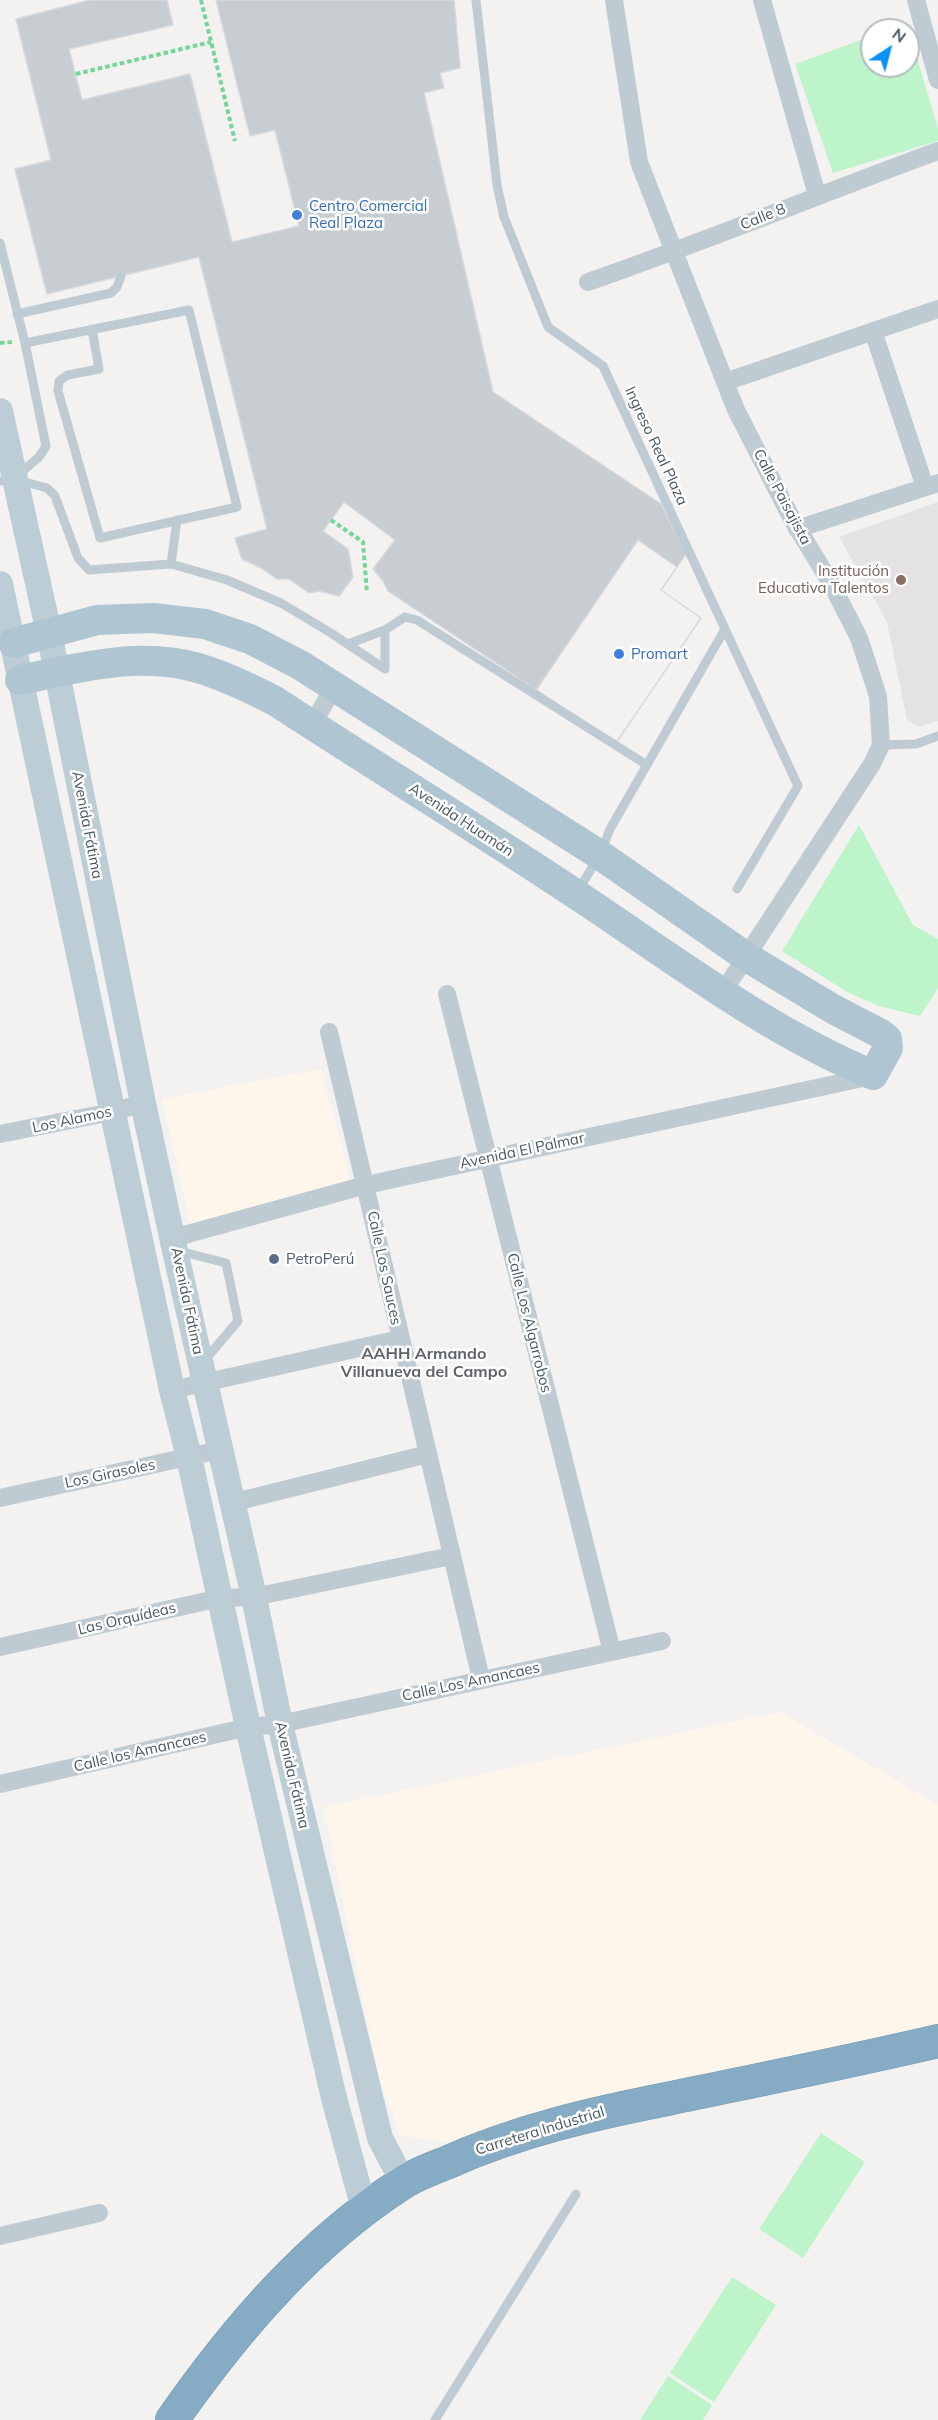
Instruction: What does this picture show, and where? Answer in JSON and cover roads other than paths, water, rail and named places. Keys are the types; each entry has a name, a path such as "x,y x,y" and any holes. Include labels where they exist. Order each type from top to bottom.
{"highway":[{"name":"Carretera Industrial","path":"172,2420 207,2370 249,2320 306,2260 364,2209 403,2182 487,2145 583,2116 938,2041"}],"main road":[{"name":"Avenida Fátima","path":"0,411 7,480 49,633 143,1103 231,1503 254,1597 280,1724 380,2138 403,2182"},
{"path":"0,585 172,1390 334,2098 364,2209"},
{"path":"13,643 98,620 153,618 204,624 250,639 300,665 600,855 745,956 887,1039 888,1048 873,1076"},
{"name":"Avenida Huamán","path":"20,680 99,664 148,661 196,667 237,682 275,701 576,894 788,1034 873,1076"},
{"path":"61,874 96,867"}],"street":[{"name":"Calle Paisajista","path":"615,0 639,162 736,410 797,529 832,585 859,638 878,696 881,745 873,764 723,992"},
{"path":"762,0 817,195"},
{"path":"916,0 938,80"},
{"name":"Calle 8","path":"588,282 674,252 817,195 938,151"},
{"path":"725,382 938,309"},
{"path":"797,529 931,485 873,331"},
{"path":"312,725 334,687"},
{"name":"Calle Los Algarrobos","path":"447,994 612,1652"},
{"name":"Calle Los Sauces","path":"329,1032 366,1185 399,1339 481,1679"},
{"name":"Avenida El Palmar","path":"174,1244 366,1185 873,1076"},
{"name":"Los Alamos","path":"0,1134 112,1112 143,1103"},
{"path":"172,1390 203,1373 399,1339"},
{"name":"Los Girasoles","path":"0,1498 220,1450"},
{"path":"231,1503 428,1454"},
{"name":"Las Orquídeas","path":"0,1647 220,1598 254,1597 451,1556"},
{"name":"Calle Los Amancaes","path":"280,1724 662,1641"},
{"name":"Calle los Amancaes","path":"0,1784 248,1727 280,1724"},
{"path":"0,2236 99,2213"}],"lane":[{"name":"Ingreso Real Plaza","path":"476,0 497,185 504,217 543,316 548,327 603,366 798,786 736,889"},
{"path":"0,243 25,343 46,446 39,457 7,480"},
{"path":"17,314 111,292 117,287 121,276"},
{"path":"25,343 92,329 189,310 237,507 100,538 58,391 59,381 68,375 99,369 92,329"},
{"path":"7,480 47,488 55,496 78,558 89,570 171,564 227,580 281,603 385,669 385,630"},
{"path":"171,564 177,520"},
{"path":"348,644 385,630 405,617 417,620 647,765"},
{"path":"576,894 600,855 610,829 725,629"},
{"path":"881,745 916,744 938,736"},
{"path":"174,1244 226,1263 238,1321 203,1373"},
{"path":"435,2420 576,2194"}],"place":[{"name":"Centro Comercial Real Plaza","path":"297,215"},
{"name":"Institución Educativa Talentos","path":"901,580"},
{"name":"Promart","path":"619,654"},
{"name":"PetroPerú","path":"274,1259"}],"district":[{"name":"AAHH Armando Villanueva del Campo","path":"424,1363"}]}
